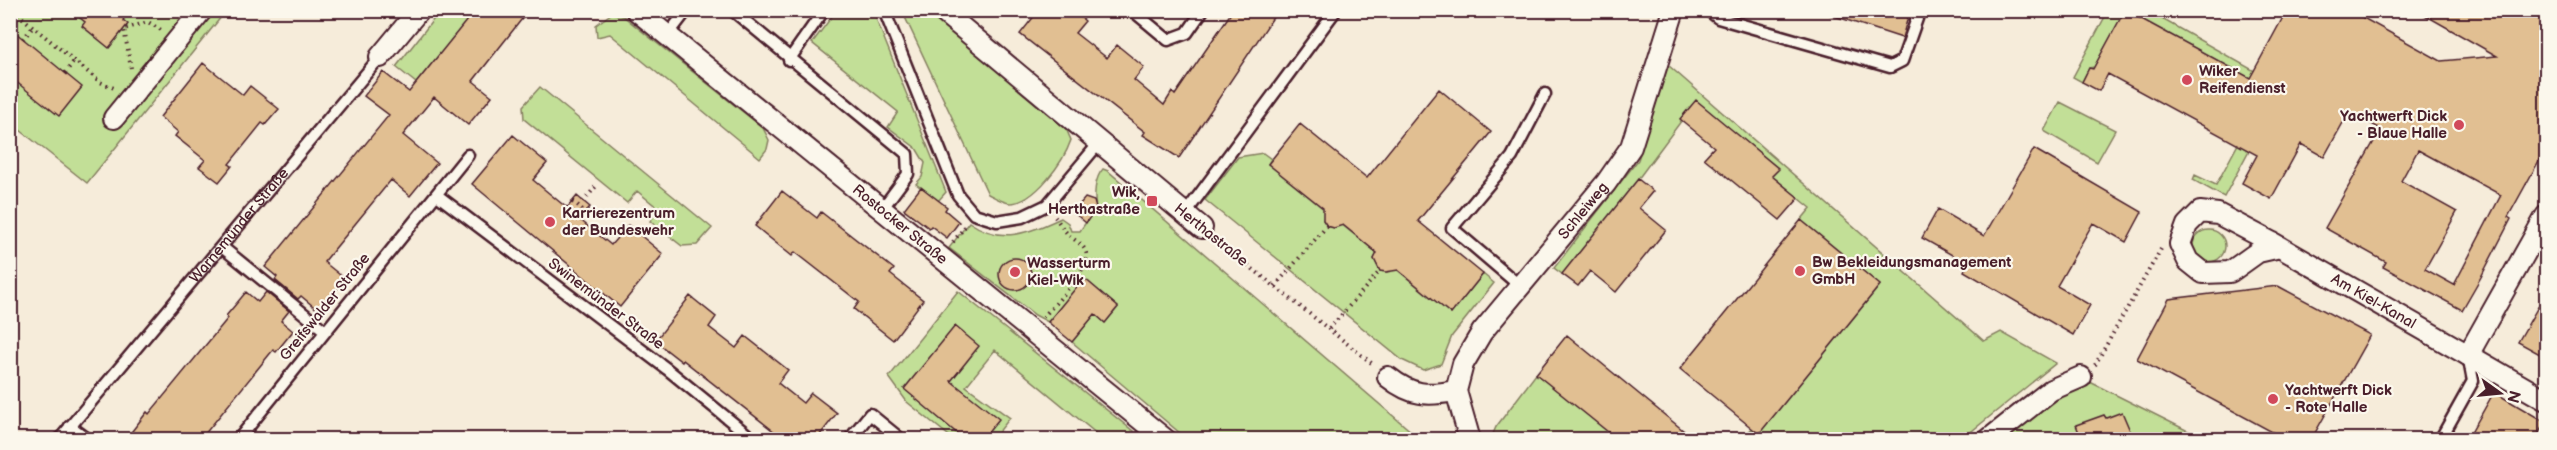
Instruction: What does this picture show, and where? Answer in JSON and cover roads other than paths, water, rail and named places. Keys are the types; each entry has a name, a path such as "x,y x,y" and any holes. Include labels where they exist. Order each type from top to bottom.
{"street":[{"path":"114,118 202,10"},
{"name":"Warnemünder Straße","path":"380,57 419,10"},
{"name":"Rostocker Straße","path":"636,10 1166,440"},
{"name":"Herthastraße","path":"941,10 1202,228"},
{"name":"Schleiweg","path":"1456,391 1463,364 1482,332 1606,183 1631,147 1674,10"},
{"name":"Am Kiel-Kanal","path":"2280,247 2258,252 2230,272 2203,273 2188,261 2180,244 2179,220 2200,212 2218,214 2280,247 2547,400"},
{"path":"2468,355 2547,216"},
{"path":"1988,440 2051,390 2086,373"},
{"path":"1388,377 1402,388 1429,396 1456,391 1470,440"}],"lane":[{"path":"667,36 687,10"},
{"path":"732,10 789,60 907,154 908,174 882,209"},
{"path":"789,60 824,10"},
{"path":"884,10 958,195 975,214 998,221 1022,217 1047,205 1100,142"},
{"path":"1132,10 1168,40 1187,33 1203,10"},
{"path":"1185,214 1336,10"},
{"path":"1708,10 1718,18 1890,67 1902,61 1920,10"},
{"name":"Warnemünder Straße","path":"59,440 380,57"},
{"path":"1520,286 1452,228 1512,157 1545,94"},
{"name":"Greifswalder Straße","path":"238,440 324,330 468,155"},
{"name":"Swinemünder Straße","path":"437,195 667,369 754,440"},
{"path":"222,247 324,330"},
{"path":"2440,440 2473,381 2468,355"},
{"path":"849,440 870,414 902,440"},
{"path":"70,426 89,440"}],"place":[{"name":"Wiker Reifendienst","path":"2187,80"},
{"name":"Yachtwerft Dick - Blaue Halle","path":"2459,125"},
{"name":"Wik, Herthastraße","path":"1152,201"},
{"name":"Karrierezentrum der Bundeswehr","path":"550,222"},
{"name":"Bw Bekleidungsmanagement GmbH","path":"1800,271"},
{"name":"Wasserturm Kiel-Wik","path":"1015,272"},
{"name":"Yachtwerft Dick - Rote Halle","path":"2273,399"}]}
